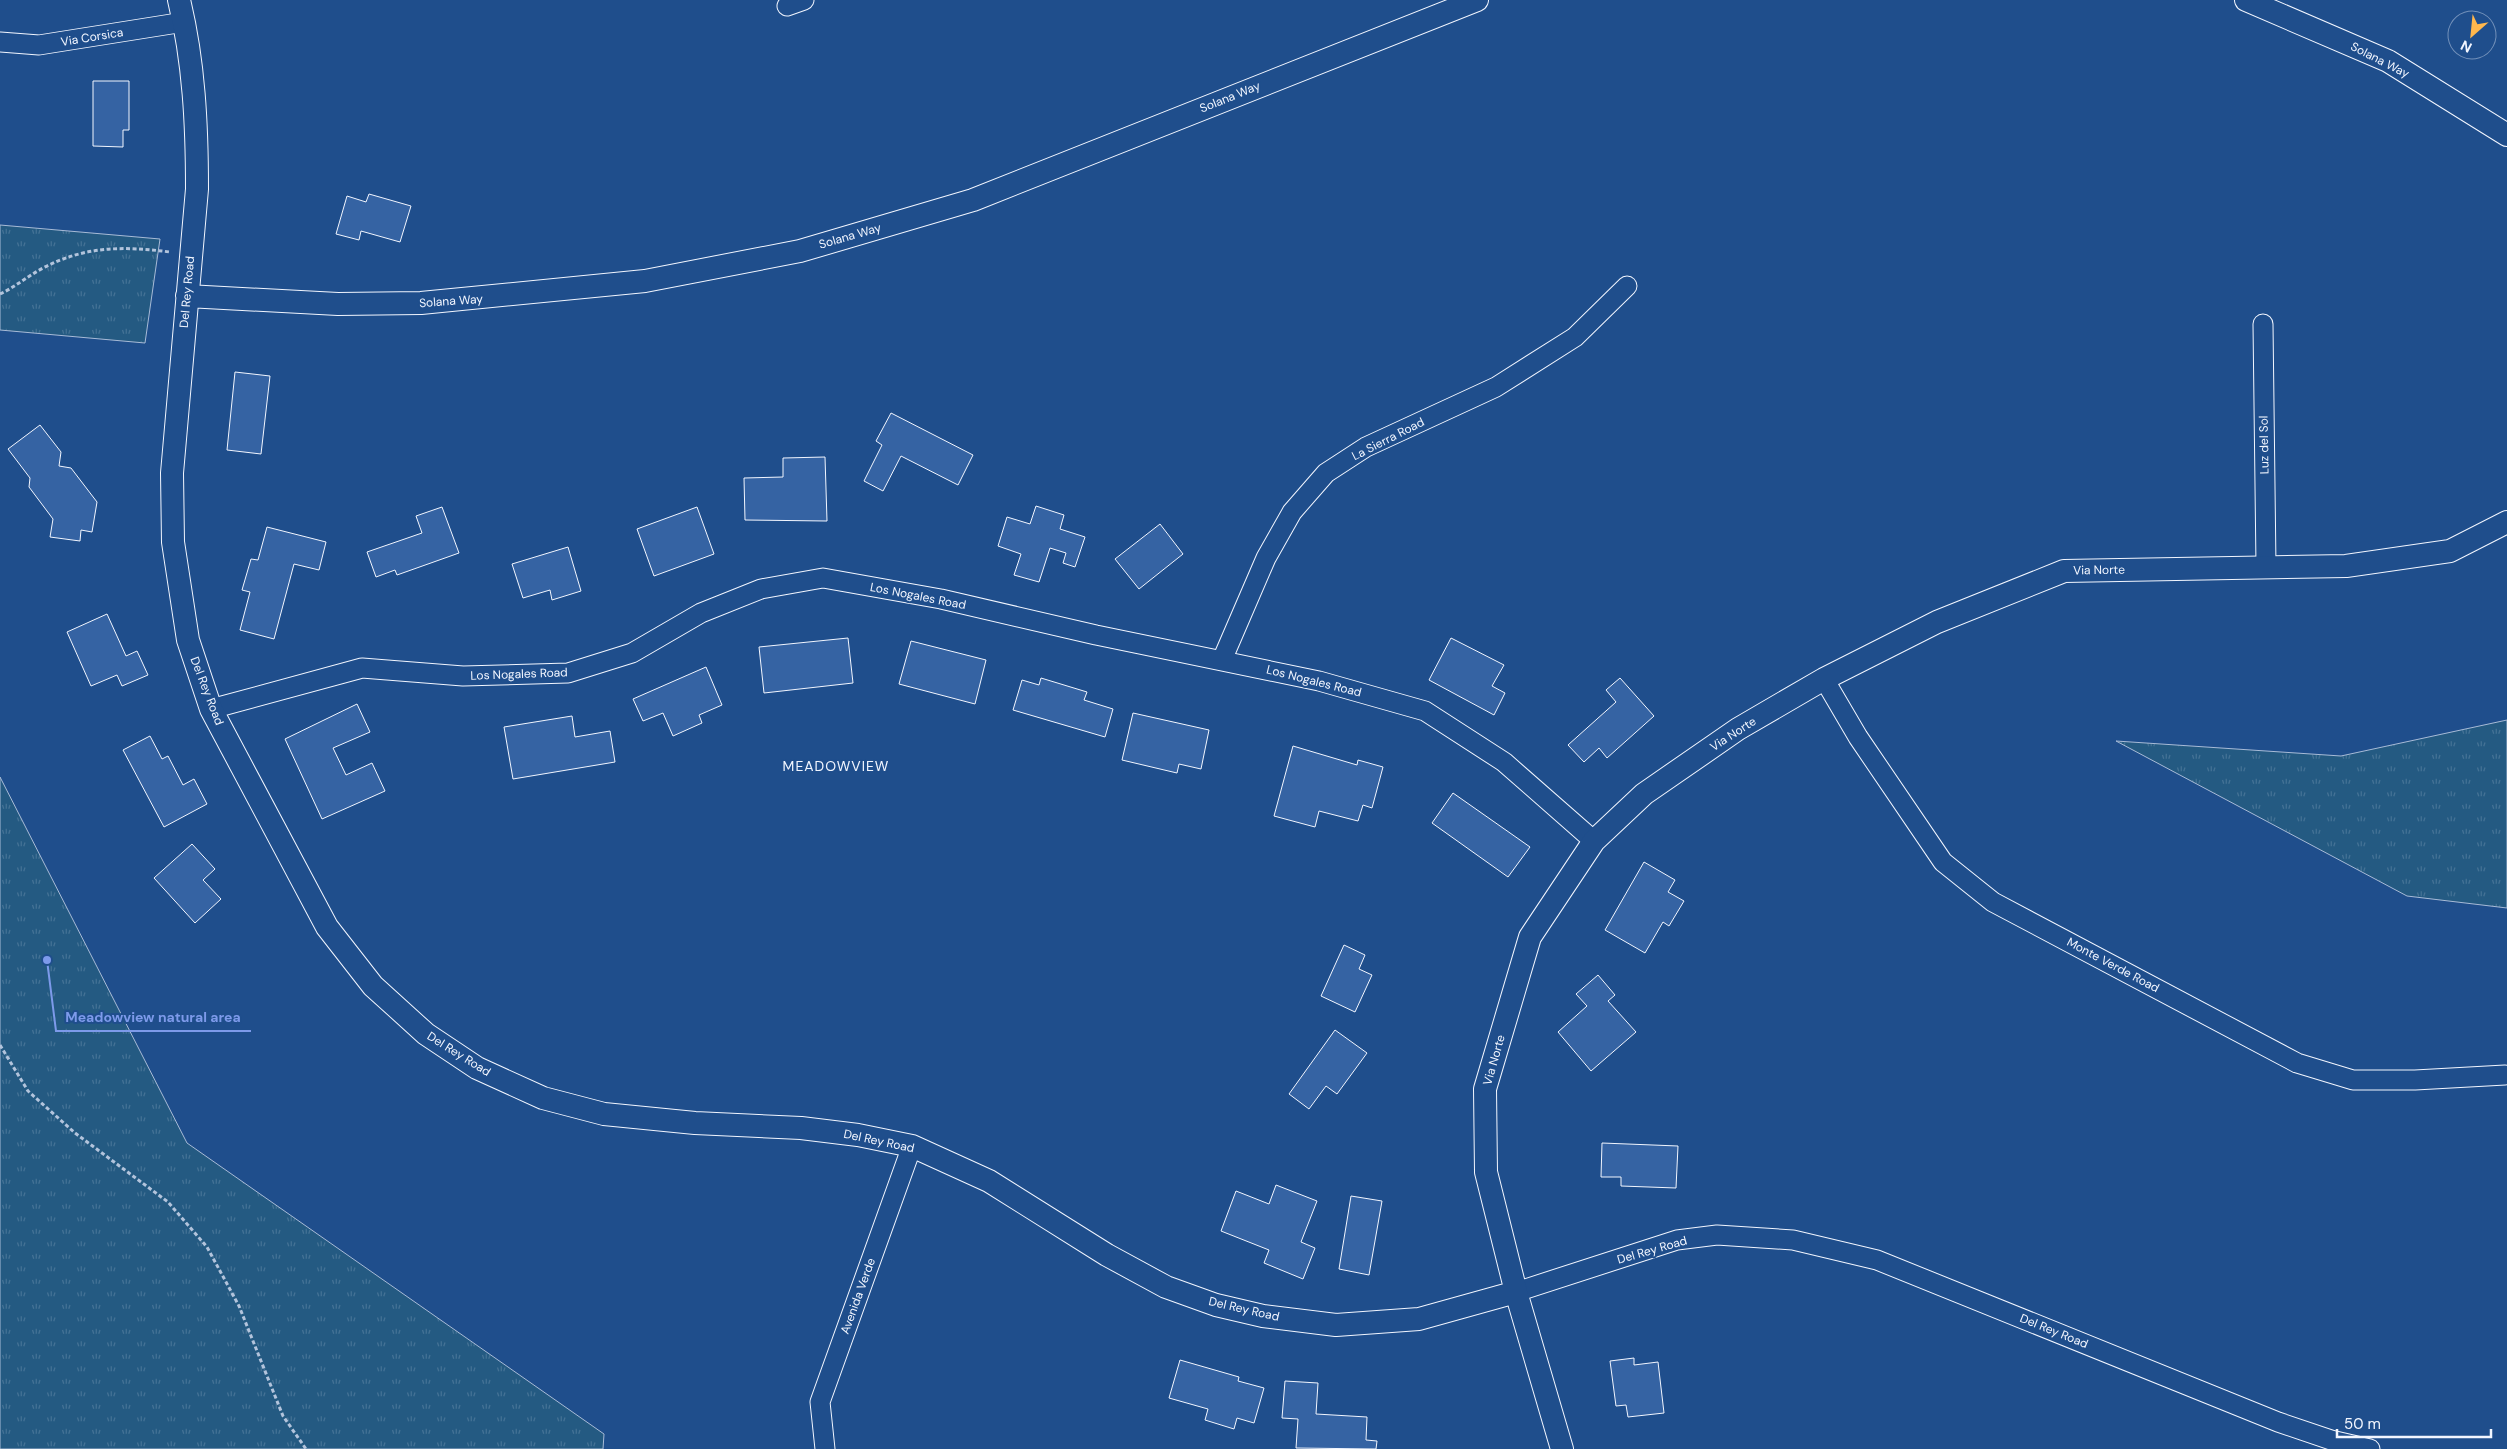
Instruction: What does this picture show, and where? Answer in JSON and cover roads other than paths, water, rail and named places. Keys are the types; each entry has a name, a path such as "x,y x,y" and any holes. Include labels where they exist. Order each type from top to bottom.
{"street":[{"name":"Del Rey Road","path":"179,0 195,95 197,147 197,189 172,473 173,542 188,640 211,708 327,927 373,986 426,1034 477,1068 543,1098 604,1114 695,1123 801,1128 858,1135 912,1146 989,1181 1107,1255 1166,1287 1216,1305 1263,1316 1336,1325 1418,1319 1516,1292 1677,1240 1717,1235 1794,1240 1877,1260 2278,1422 2331,1440 2370,1449"},
{"name":"Solana Way","path":"187,296 338,304 421,303 645,281 800,251 973,200 1477,0"},
{"name":"Solana Way","path":"2246,0 2388,61 2507,135"},
{"name":"Via Corsica","path":"0,42 39,45 184,22"},
{"name":"La Sierra Road","path":"1222,660 1270,550 1292,512 1326,473 1366,447 1496,387 1575,337 1627,286"},
{"name":"Luz del Sol","path":"2263,324 2266,566"},
{"name":"Via Norte","path":"1562,1449 1516,1292 1486,1172 1485,1089 1530,937 1594,841 1644,794 1738,729 1824,679 1937,622 2064,571 2346,566 2450,551 2507,522"},
{"name":"Los Nogales Road","path":"211,708 362,668 463,676 568,674 632,653 701,613 761,589 823,578 941,599 1096,635 1319,681 1425,711 1504,762 1594,841"},
{"name":"Monte Verde Road","path":"1824,679 1858,737 1943,862 1993,902 2297,1063 2353,1080 2415,1080 2505,1075"},
{"name":"Avenida Verde","path":"824,1449 820,1402 912,1146"}],"place":[{"name":"Meadowview natural area","path":"47,960"}],"district":[{"name":"MEADOWVIEW","path":"836,766"}]}
